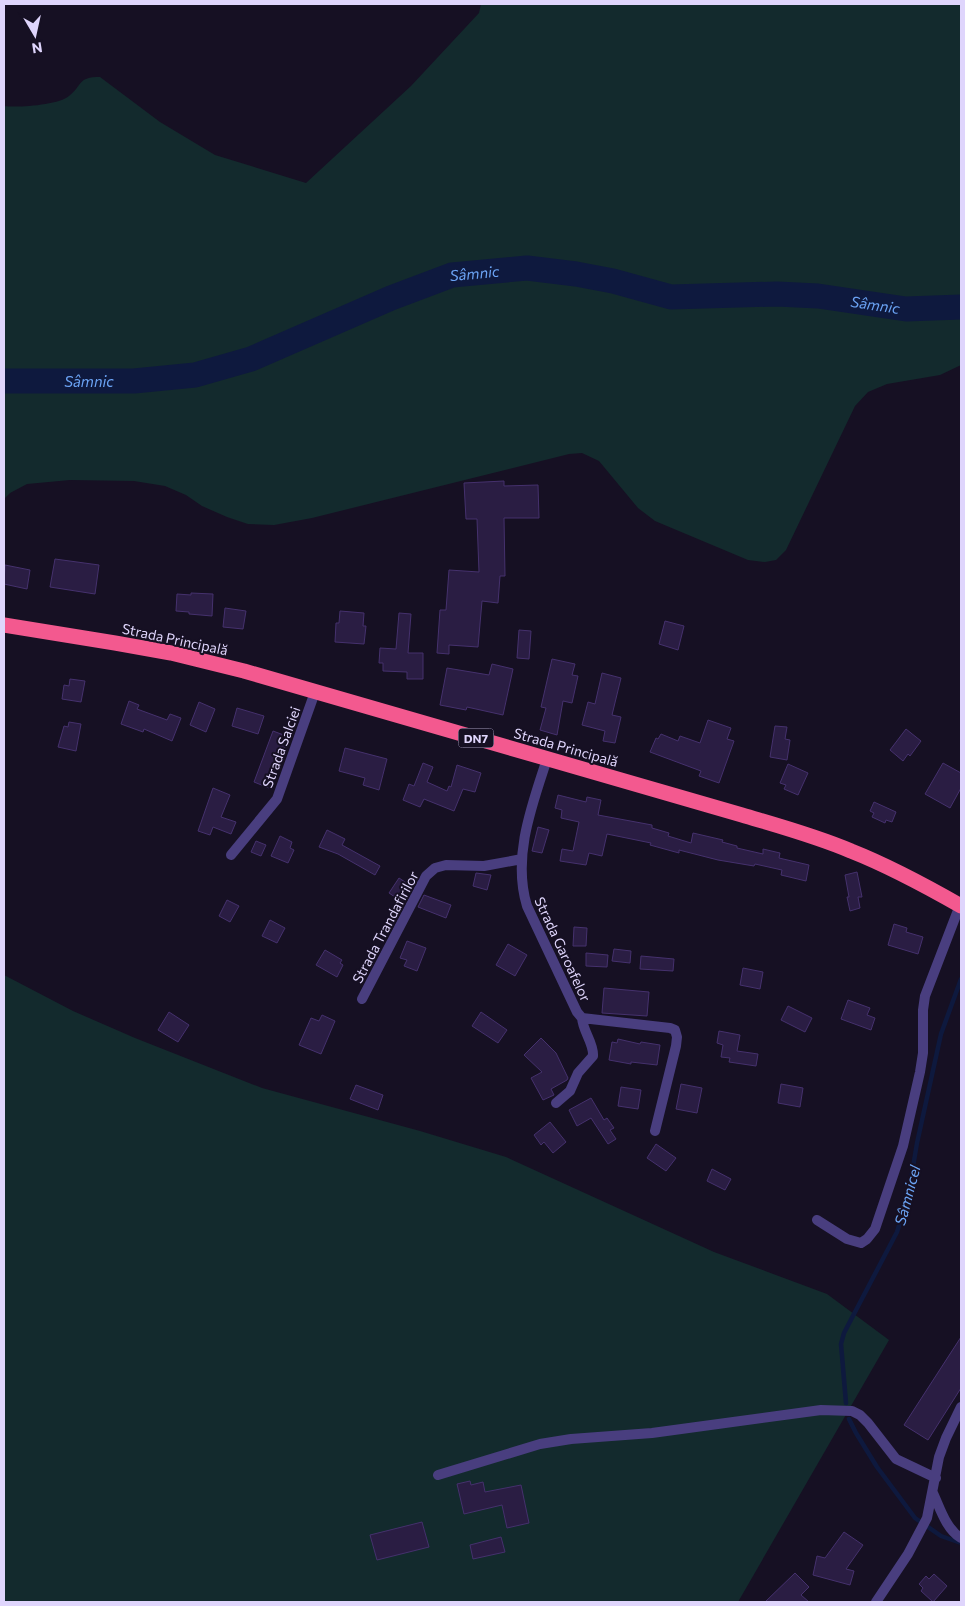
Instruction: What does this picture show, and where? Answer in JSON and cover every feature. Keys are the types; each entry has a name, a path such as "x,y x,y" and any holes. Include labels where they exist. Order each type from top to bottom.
{"highway":[{"name":"Strada Principală","path":"4,625 171,653 244,671 817,838 885,866 960,905"}],"street":[{"name":"Strada Salciei","path":"232,855 277,799 315,692"},
{"name":"Strada Garoafelor","path":"547,759 527,826 522,859 522,885 527,906 577,1012 582,1018 582,1025 593,1049 593,1056 578,1073 570,1091 556,1103"},
{"name":"Strada Trandafirilor","path":"362,999 426,876 435,868 446,864 484,866 522,859"},
{"path":"817,1220 847,1239 861,1244 867,1240 875,1229 889,1190 915,1100 923,1053 922,1025 925,996 960,905"},
{"name":"Strada Garoafelor","path":"582,1018 675,1030 678,1037 655,1131"},
{"path":"876,1602 895,1575 927,1518 939,1457 961,1407"},
{"path":"438,1475 540,1444 571,1439 652,1432 821,1410 852,1411 868,1422 896,1459 936,1478"},
{"path":"933,1493 949,1526 961,1538"}],"green space":[{"path":"481,4 961,4 961,365 940,375 887,384 868,392 855,406 786,550 776,560 765,562 748,560 655,521 638,508 599,461 582,453 569,454 312,518 274,525 248,524 202,506 186,495 165,486 134,481 70,480 27,484 10,493 4,499 4,106 18,107 56,102 69,96 87,78 100,77 160,122 215,155 306,183 411,86 479,13"},
{"path":"4,975 73,1011 135,1038 262,1088 420,1131 506,1157 714,1252 827,1294 889,1340 738,1602 4,1602"}],"building":[{"path":"504,481 504,486 538,485 539,518 504,518 505,576 500,576 498,603 482,601 478,647 449,645 449,654 437,653 440,610 446,610 449,570 479,572 477,519 466,519 464,483"},
{"path":"55,559 99,565 95,594 50,587"},
{"path":"5,565 30,570 27,589 4,584"},
{"path":"191,593 213,594 212,616 176,611 177,594 191,595"},
{"path":"225,608 246,611 243,629 223,627"},
{"path":"340,611 364,613 363,626 366,626 364,644 335,642 336,623 339,623"},
{"path":"399,613 411,614 408,653 423,653 423,679 407,679 407,672 383,671 383,663 379,663 380,648 396,649"},
{"path":"665,621 684,626 678,650 659,644"},
{"path":"519,630 531,631 529,659 517,658"},
{"path":"552,659 575,664 572,675 578,676 572,703 563,701 557,735 540,730 546,708 541,707"},
{"path":"492,664 513,669 503,715 467,707 466,710 440,705 447,668 489,675"},
{"path":"602,673 621,678 612,715 621,717 615,743 603,741 605,731 582,725 588,702 595,704"},
{"path":"70,679 85,681 81,702 62,699 64,685 69,686"},
{"path":"129,701 139,705 137,709 167,720 170,714 181,718 172,741 144,729 143,732 121,724"},
{"path":"199,702 215,709 206,732 190,725"},
{"path":"237,708 264,716 258,734 232,726"},
{"path":"708,720 731,728 727,739 734,741 719,783 699,776 701,771 650,752 656,738 658,739 661,734 678,741 680,736 700,743"},
{"path":"69,722 81,724 76,751 58,747 64,726 68,727"},
{"path":"775,726 787,727 785,739 790,740 787,760 770,757"},
{"path":"906,729 921,741 910,756 908,754 903,761 890,750"},
{"path":"273,731 289,737 269,788 254,782"},
{"path":"345,748 387,759 379,790 363,785 365,778 339,771"},
{"path":"423,763 433,767 427,782 447,791 449,786 451,787 457,765 481,773 475,792 463,789 454,811 424,799 420,807 403,800 409,784 414,786"},
{"path":"943,763 961,773 961,788 950,808 925,794"},
{"path":"788,764 808,773 798,795 784,789 786,785 780,783"},
{"path":"213,788 230,795 221,817 236,822 231,834 213,827 210,835 198,831"},
{"path":"558,795 586,802 587,797 601,800 598,815 652,825 652,828 669,833 668,836 691,843 693,833 723,840 722,842 737,846 737,848 763,854 763,849 780,853 779,858 809,865 806,881 781,875 782,870 755,864 754,866 718,860 679,850 679,853 650,845 651,843 607,834 602,856 589,853 586,865 560,861 562,849 573,851 579,822 561,818 562,810 555,808"},
{"path":"874,802 896,812 892,822 886,820 885,823 872,817 874,813 870,811"},
{"path":"538,827 549,830 542,853 532,851"},
{"path":"327,830 345,839 342,845 380,866 375,875 338,854 319,847"},
{"path":"280,836 292,842 290,848 294,850 288,863 271,856"},
{"path":"256,841 266,845 261,856 251,852"},
{"path":"857,872 862,897 858,897 860,908 850,911 845,875"},
{"path":"476,873 491,875 487,890 473,886"},
{"path":"399,878 408,884 398,899 389,893"},
{"path":"424,895 451,905 446,918 418,907"},
{"path":"227,900 239,906 230,922 219,916"},
{"path":"270,920 285,928 277,943 262,936"},
{"path":"894,924 907,928 906,932 923,937 918,954 888,945"},
{"path":"574,927 587,928 586,946 573,946"},
{"path":"407,941 426,948 417,971 404,966 407,960 400,958"},
{"path":"508,944 527,955 515,976 496,965"},
{"path":"614,949 631,951 630,963 612,961"},
{"path":"325,950 342,960 340,963 343,965 337,977 316,965"},
{"path":"586,953 608,955 607,967 586,966"},
{"path":"641,956 674,959 673,971 640,969"},
{"path":"743,968 763,972 760,989 740,985"},
{"path":"604,988 649,992 647,1016 602,1013"},
{"path":"848,1000 870,1008 867,1015 875,1018 871,1030 841,1019"},
{"path":"788,1006 812,1018 805,1032 781,1020"},
{"path":"169,1012 189,1025 178,1042 158,1030"},
{"path":"481,1012 507,1030 498,1043 472,1026"},
{"path":"322,1015 335,1021 321,1054 299,1045 311,1018 319,1021"},
{"path":"719,1031 740,1035 737,1051 758,1054 756,1066 729,1062 730,1058 721,1057 723,1045 717,1043"},
{"path":"541,1038 556,1053 568,1078 551,1089 554,1095 543,1100 531,1078 542,1072 524,1055"},
{"path":"618,1039 640,1044 641,1042 660,1045 657,1065 631,1062 631,1064 609,1060 612,1042 617,1043"},
{"path":"681,1084 702,1088 697,1113 676,1109"},
{"path":"781,1084 803,1088 800,1107 778,1103"},
{"path":"356,1085 383,1095 378,1110 350,1099"},
{"path":"621,1087 641,1090 638,1109 618,1106"},
{"path":"591,1098 604,1120 607,1118 614,1128 610,1130 616,1139 608,1144 591,1118 577,1126 569,1110"},
{"path":"550,1122 566,1142 553,1153 544,1142 541,1145 534,1135"},
{"path":"656,1144 676,1158 666,1171 647,1158"},
{"path":"712,1169 731,1179 725,1190 707,1181"},
{"path":"961,1337 961,1388 928,1440 904,1425"},
{"path":"470,1481 471,1485 483,1482 485,1492 521,1485 529,1523 507,1528 502,1505 464,1514 457,1484"},
{"path":"422,1522 429,1547 377,1560 370,1535"},
{"path":"844,1532 863,1545 846,1569 854,1571 850,1585 813,1575 817,1556 825,1558"},
{"path":"501,1537 505,1552 473,1559 470,1545"},
{"path":"795,1573 809,1587 801,1595 809,1602 765,1602"},
{"path":"934,1574 947,1586 933,1602 921,1591 923,1588 919,1584 926,1576 929,1579"}],"waterway":[{"name":"Sâmnic","path":"4,381 134,381 195,375 251,359 391,298 452,275 527,268 613,281 671,297 777,294 818,296 906,309 961,307"},
{"name":"Sâmnicel","path":"846,1403 841,1344 844,1333 897,1232 908,1197 917,1143 941,1034 961,979"},
{"name":"Sâmnicel","path":"849,1419 877,1467 915,1518 941,1536 961,1543"}]}
